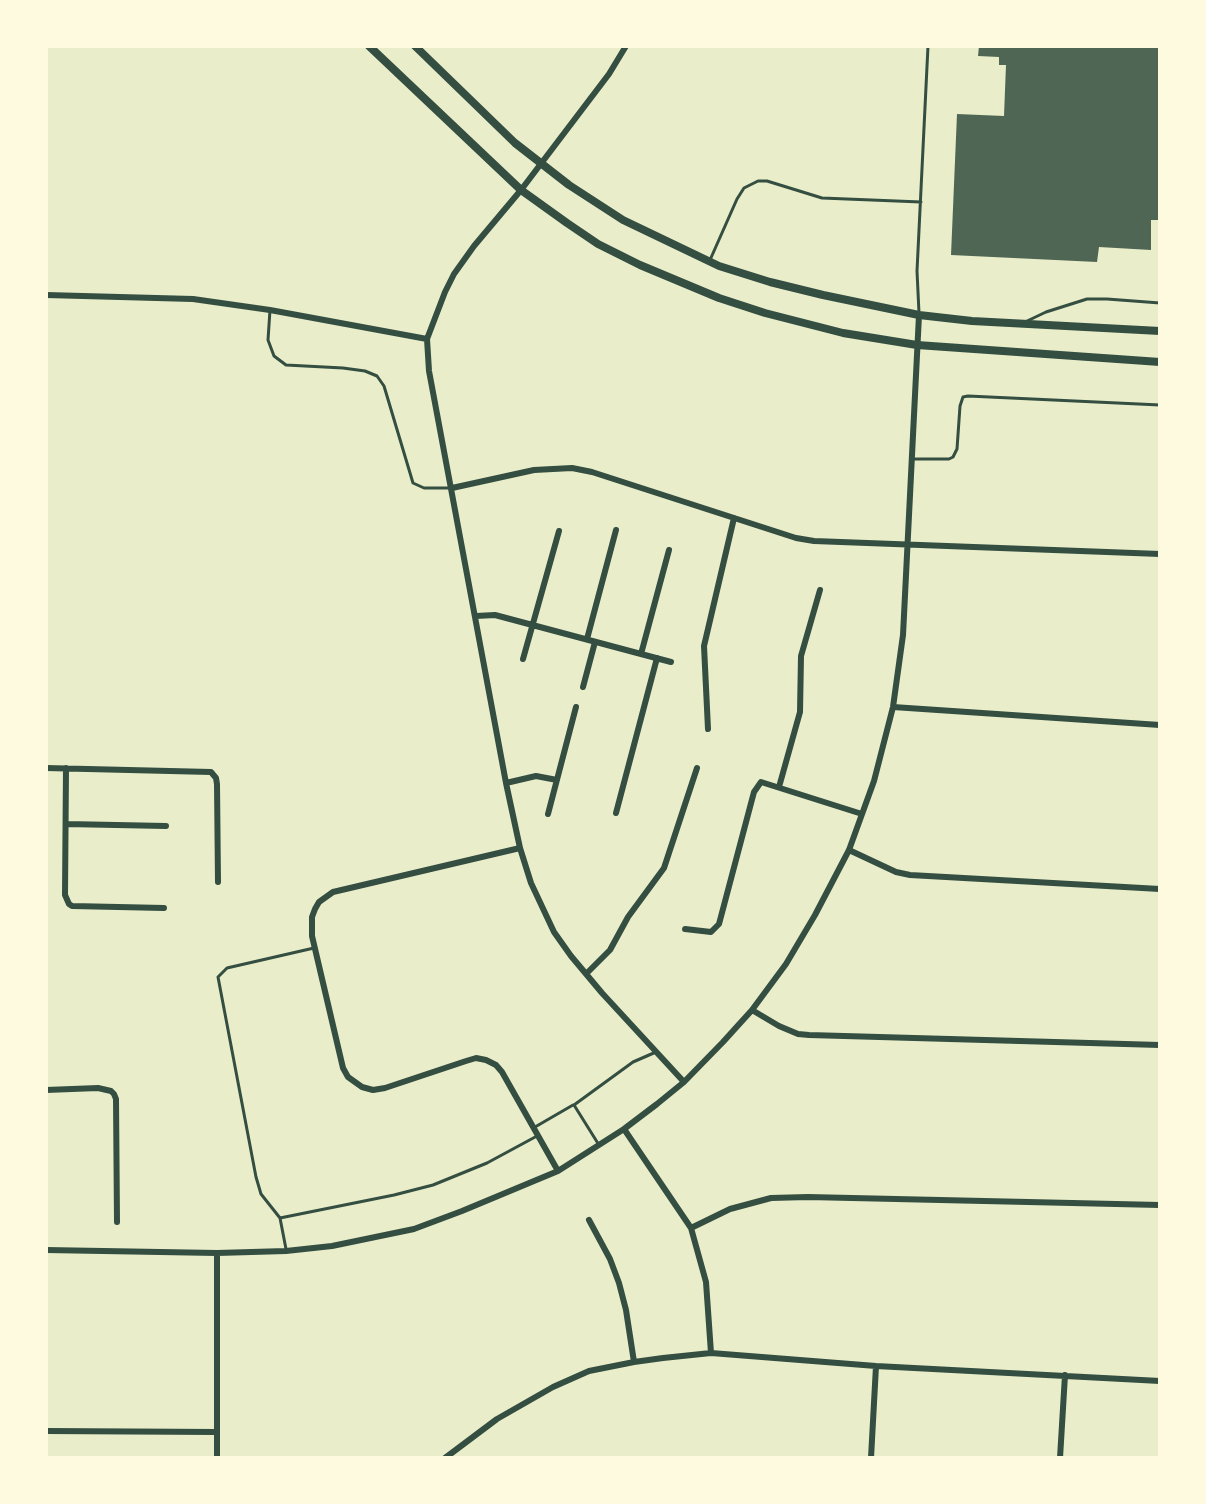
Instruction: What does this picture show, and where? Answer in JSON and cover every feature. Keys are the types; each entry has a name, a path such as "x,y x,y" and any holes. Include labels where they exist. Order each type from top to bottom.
{"street":[{"path":"369,46 521,190 598,243 640,266 719,298 832,331 917,345 1160,362"},
{"path":"415,46 490,119 541,164 623,220 710,261 770,282 919,315 972,321 1160,331"},
{"path":"626,46 609,74 454,274 427,339 429,371 506,783 520,848 531,883 554,932 586,974 684,1082"},
{"path":"46,295 193,299 270,310 427,339"},
{"path":"46,1250 217,1253 286,1251 332,1246 414,1229 462,1212 558,1171 624,1129 684,1082 752,1010 786,964 849,850 874,781 893,707 903,635 919,315"},
{"path":"452,488 534,470 572,468 592,472 796,538 832,542 1160,554"},
{"path":"708,729 704,646 734,518"},
{"path":"587,639 616,530"},
{"path":"523,659 559,531"},
{"path":"641,654 669,550"},
{"path":"779,787 800,712 801,656 820,590"},
{"path":"476,616 495,615 671,662"},
{"path":"583,687 595,642"},
{"path":"616,813 657,658"},
{"path":"548,814 576,707"},
{"path":"893,707 1160,725"},
{"path":"46,768 206,770 212,772 217,784 218,882"},
{"path":"66,768 65,895 69,904 72,906 164,908"},
{"path":"586,974 610,950 628,917 664,868 697,768"},
{"path":"506,783 536,776 557,780"},
{"path":"685,929 711,932 719,924 753,792 761,782 862,814"},
{"path":"66,824 166,826"},
{"path":"520,848 333,892 325,896 315,909 312,926 343,1068 348,1077 356,1084 373,1090 386,1088 466,1060 476,1058 486,1060 496,1065 502,1072 558,1171"},
{"path":"849,850 896,872 910,875 1160,889"},
{"path":"752,1010 779,1026 809,1035 1160,1045"},
{"path":"46,1090 98,1088 114,1094 117,1222"},
{"path":"624,1129 691,1228 706,1282 711,1353"},
{"path":"691,1228 730,1209 771,1198 819,1197 1160,1205"},
{"path":"589,1220 610,1259 619,1283 626,1310 633,1362"},
{"path":"217,1253 217,1458"},
{"path":"445,1458 497,1419 553,1387 589,1371 633,1362 711,1353 876,1366 1160,1382"},
{"path":"871,1458 876,1366"},
{"path":"1060,1458 1065,1375"},
{"path":"46,1431 216,1432"}],"lane":[{"path":"919,315 917,271 928,46"},
{"path":"710,261 736,199 744,188 758,181 822,198 921,202"},
{"path":"1020,324 1046,312 1087,299 1160,303"},
{"path":"270,310 268,340 274,356 285,365 344,368 365,371 377,376 384,386 413,483 424,488 452,488"},
{"path":"911,459 953,457 957,449 961,400 968,396 1160,405"},
{"path":"286,1251 280,1218 261,1194 256,1176 218,977 227,968 315,948"},
{"path":"533,1128 574,1105 633,1062 656,1052"},
{"path":"574,1105 599,1145"},
{"path":"280,1218 433,1185 487,1163 538,1136"}],"building":[{"path":"979,46 1160,46 1160,220 1151,220 1151,250 1099,247 1097,262 951,255 957,114 1004,116 1006,65 999,65 999,57 978,56"}]}
